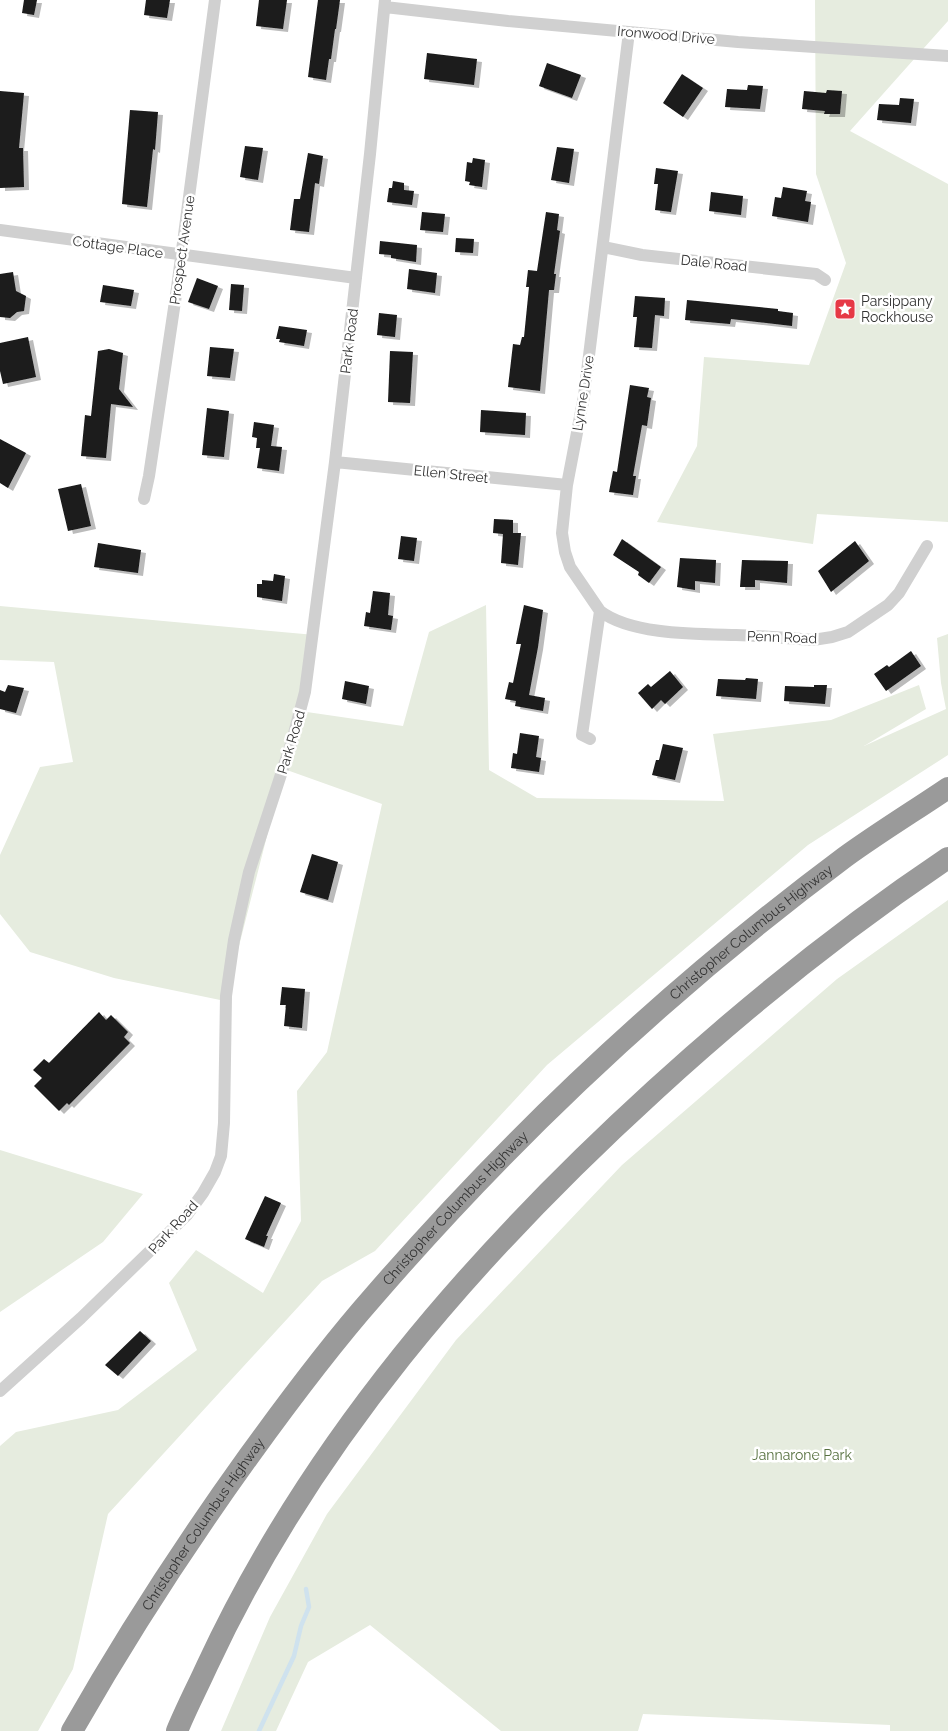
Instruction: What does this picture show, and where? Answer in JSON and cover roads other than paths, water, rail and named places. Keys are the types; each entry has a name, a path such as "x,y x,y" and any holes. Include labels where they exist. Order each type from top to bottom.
{"highway":[{"name":"Christopher Columbus Highway","path":"72,1731 108,1668 199,1526 281,1412 371,1298 482,1177 578,1081 725,951 848,856 948,788"},
{"path":"177,1731 224,1629 260,1563 300,1497 332,1448 372,1393 451,1296 563,1177 690,1058 736,1018 845,931 948,858"}],"street":[{"name":"Prospect Avenue","path":"144,499 182,255 215,0"},
{"name":"Ironwood Drive","path":"385,3 508,21 738,42 948,56"},
{"name":"Park Road","path":"0,1391 87,1312 186,1215 203,1193 215,1172 221,1156 224,1123 225,1005 234,940 249,872 292,740 304,692 335,462 385,3"},
{"name":"Lynne Drive","path":"600,612 570,567 562,534 567,485 584,396 629,32"},
{"name":"Cottage Place","path":"0,230 356,278"},
{"name":"Dale Road","path":"603,247 642,255 816,274 826,280"},
{"name":"Ellen Street","path":"335,462 567,485"},
{"name":"Penn Road","path":"600,612 609,618 635,626 670,632 813,640 832,637 854,628 888,605 900,593 927,546"},
{"path":"590,738 582,735 600,612"}],"waterway":[{"path":"259,1731 294,1656 301,1626 309,1607 306,1589"}],"place":[{"name":"Parsippany Rockhouse","path":"845,309"}],"park label":[{"name":"Jannarone Park","path":"802,1455"}]}
